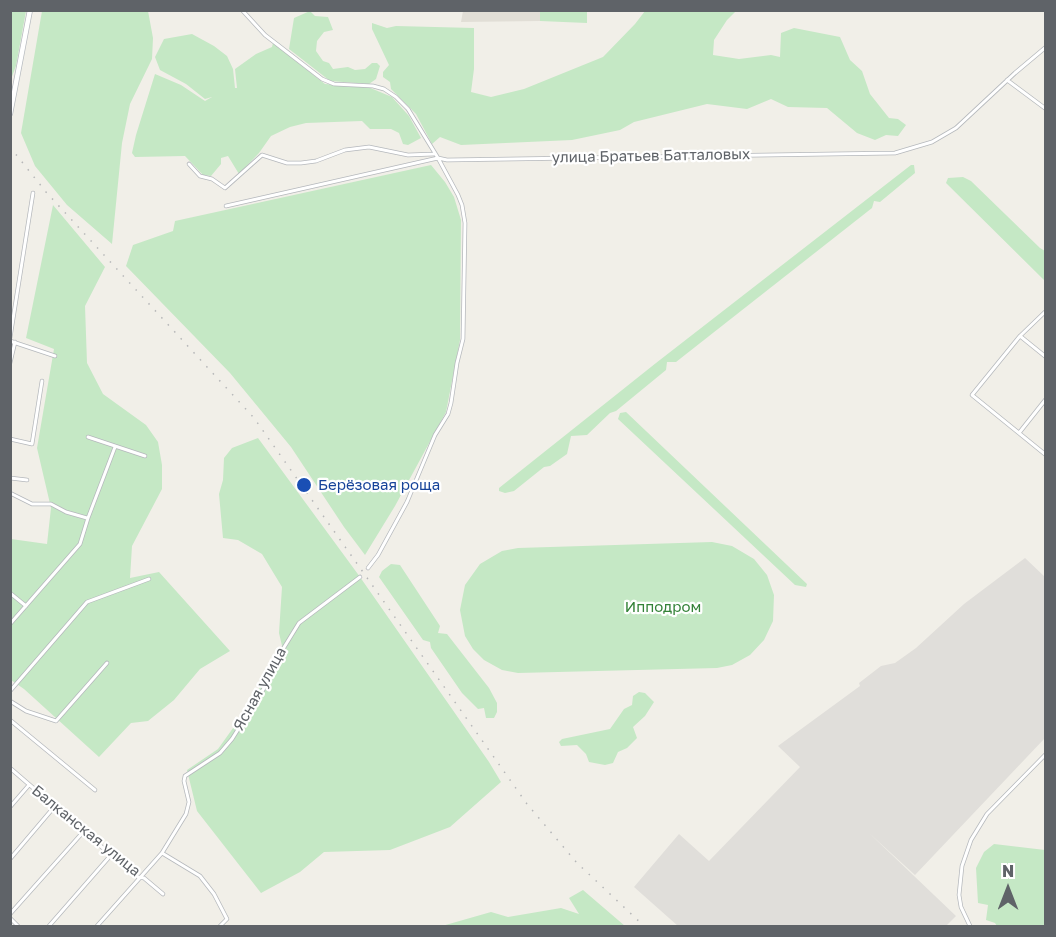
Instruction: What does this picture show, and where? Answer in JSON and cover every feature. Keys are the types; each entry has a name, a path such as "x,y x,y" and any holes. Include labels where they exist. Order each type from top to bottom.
{"street":[{"path":"10,114 30,10"},
{"path":"242,10 265,35 322,79 334,84 373,86 384,89 396,97 408,110 458,195 465,224 463,339 448,414 435,435 406,502 378,555 368,568"},
{"name":"улица Братьев Батталовых","path":"226,206 436,156 447,160 895,153 942,137 956,128 1046,47"},
{"path":"1007,80 1046,109"},
{"path":"189,164 200,176 212,179 225,188 262,155 287,163 301,163 316,161 345,150 369,147 408,155 436,156"},
{"path":"10,363 33,193"},
{"path":"1046,311 1020,336 972,395 1046,455"},
{"path":"1020,336 1046,357"},
{"path":"12,340 55,356"},
{"path":"10,439 32,444 42,381"},
{"path":"1019,433 1046,399"},
{"path":"88,437 145,456"},
{"path":"10,624 80,544 115,447"},
{"path":"10,478 27,480"},
{"path":"10,493 32,504 51,504 66,512 88,518"},
{"name":"Ясная улица","path":"97,927 138,877 162,853 186,814 189,802 185,776 220,753 232,739 266,684 275,662 291,635 305,618 360,577"},
{"path":"10,690 87,602 149,579"},
{"path":"10,593 26,606"},
{"path":"10,701 26,711 56,721 107,663"},
{"path":"10,720 95,790"},
{"path":"970,927 961,907 959,895 959,881 966,853 978,826 987,814 1046,753"},
{"name":"Балканская улица","path":"10,768 111,855 163,894"},
{"path":"10,807 29,785"},
{"path":"10,859 55,806"},
{"path":"18,927 10,916 84,831"},
{"path":"162,853 200,876 214,894 227,919 220,927"},
{"path":"49,927 111,855"}],"shaded area":[{"path":"463,11 540,11 540,21 461,22"},
{"path":"1025,558 1045,577 1045,738 915,875 869,833 956,916 946,926 678,926 634,887 679,834 709,861 800,767 778,746 860,686 859,683 881,666 895,663 916,648 964,604"}],"green space":[{"path":"11,11 26,11 16,66 11,79"},
{"path":"42,11 148,11 153,38 152,59 130,104 122,143 112,244 67,205 35,166 21,133"},
{"path":"310,11 315,16 328,17 333,30 324,32 317,41 316,51 323,61 329,63 333,69 348,67 355,70 365,69 372,63 377,63 380,66 376,79 369,84 330,81 289,49 294,18"},
{"path":"540,11 587,11 587,23 540,21"},
{"path":"645,11 736,11 714,40 713,55 739,59 771,55 780,57 781,33 794,28 840,37 850,60 862,71 870,94 889,118 898,119 906,125 898,136 886,135 875,140 857,133 827,108 788,107 771,99 747,109 707,104 634,122 620,130 572,140 461,145 440,137 432,144 416,114 391,89 390,82 383,77 383,72 389,65 372,29 372,23 387,28 396,26 474,28 474,69 471,92 491,97 524,89 603,57"},
{"path":"192,34 227,56 233,69 235,88 237,88 235,69 256,54 272,47 273,43 325,84 368,87 392,97 409,116 421,138 408,145 403,144 399,133 391,129 370,129 362,121 306,123 290,127 271,136 239,174 228,156 221,158 221,164 211,176 203,175 185,156 135,157 132,153 136,135 155,74 181,85 205,101 212,97 205,99 186,84 160,70 155,57 164,39"},
{"name":"Берёзовая роща","path":"431,165 454,197 461,220 460,340 446,412 395,506 365,555 291,447 230,373 126,266 133,245 173,231 175,221"},
{"path":"911,165 914,165 915,173 880,202 874,201 872,208 676,362 667,362 666,370 616,411 610,413 587,435 571,436 567,454 550,466 544,467 514,491 505,493 499,491 499,488 656,363"},
{"path":"963,177 971,181 1045,251 1045,281 946,183 948,178"},
{"path":"53,205 105,267 85,306 87,363 103,394 146,425 158,442 162,465 162,489 132,546 130,578 159,572 230,651 200,669 174,700 148,721 131,723 99,757 11,680 11,539 47,544 51,508 37,448 54,349 26,338"},
{"path":"626,412 807,584 806,587 795,585 618,419 620,413"},
{"path":"258,438 360,577 501,782 450,827 390,850 324,852 300,872 261,893 197,811 187,770 218,749 246,710 283,650 279,633 282,587 262,554 238,540 223,538 219,494 223,480 224,458 232,448"},
{"name":"Ипподром","path":"712,542 732,546 754,559 767,575 774,595 773,621 764,640 750,655 732,665 717,668 518,673 502,670 484,660 465,636 460,610 465,585 480,564 502,551 518,548"},
{"path":"391,564 400,565 440,626 438,633 447,634 489,688 497,703 494,718 486,718 484,708 478,709 462,693 431,648 430,642 423,640 379,577 382,571"},
{"path":"639,692 645,693 654,702 645,716 633,727 637,738 627,748 618,752 613,763 605,765 589,762 586,754 577,745 561,746 559,742 562,739 610,729 624,709 632,705 633,696"},
{"path":"994,844 1045,850 1045,926 997,926 986,920 988,905 978,903 976,868 984,852"},
{"path":"583,890 625,926 442,926 491,912 508,917 561,908 579,914 569,898"}],"railway":[{"path":"10,147 46,192 254,418 527,804 577,863 644,926"}],"place":[{"name":"Берёзовая роща","path":"304,485"}]}
